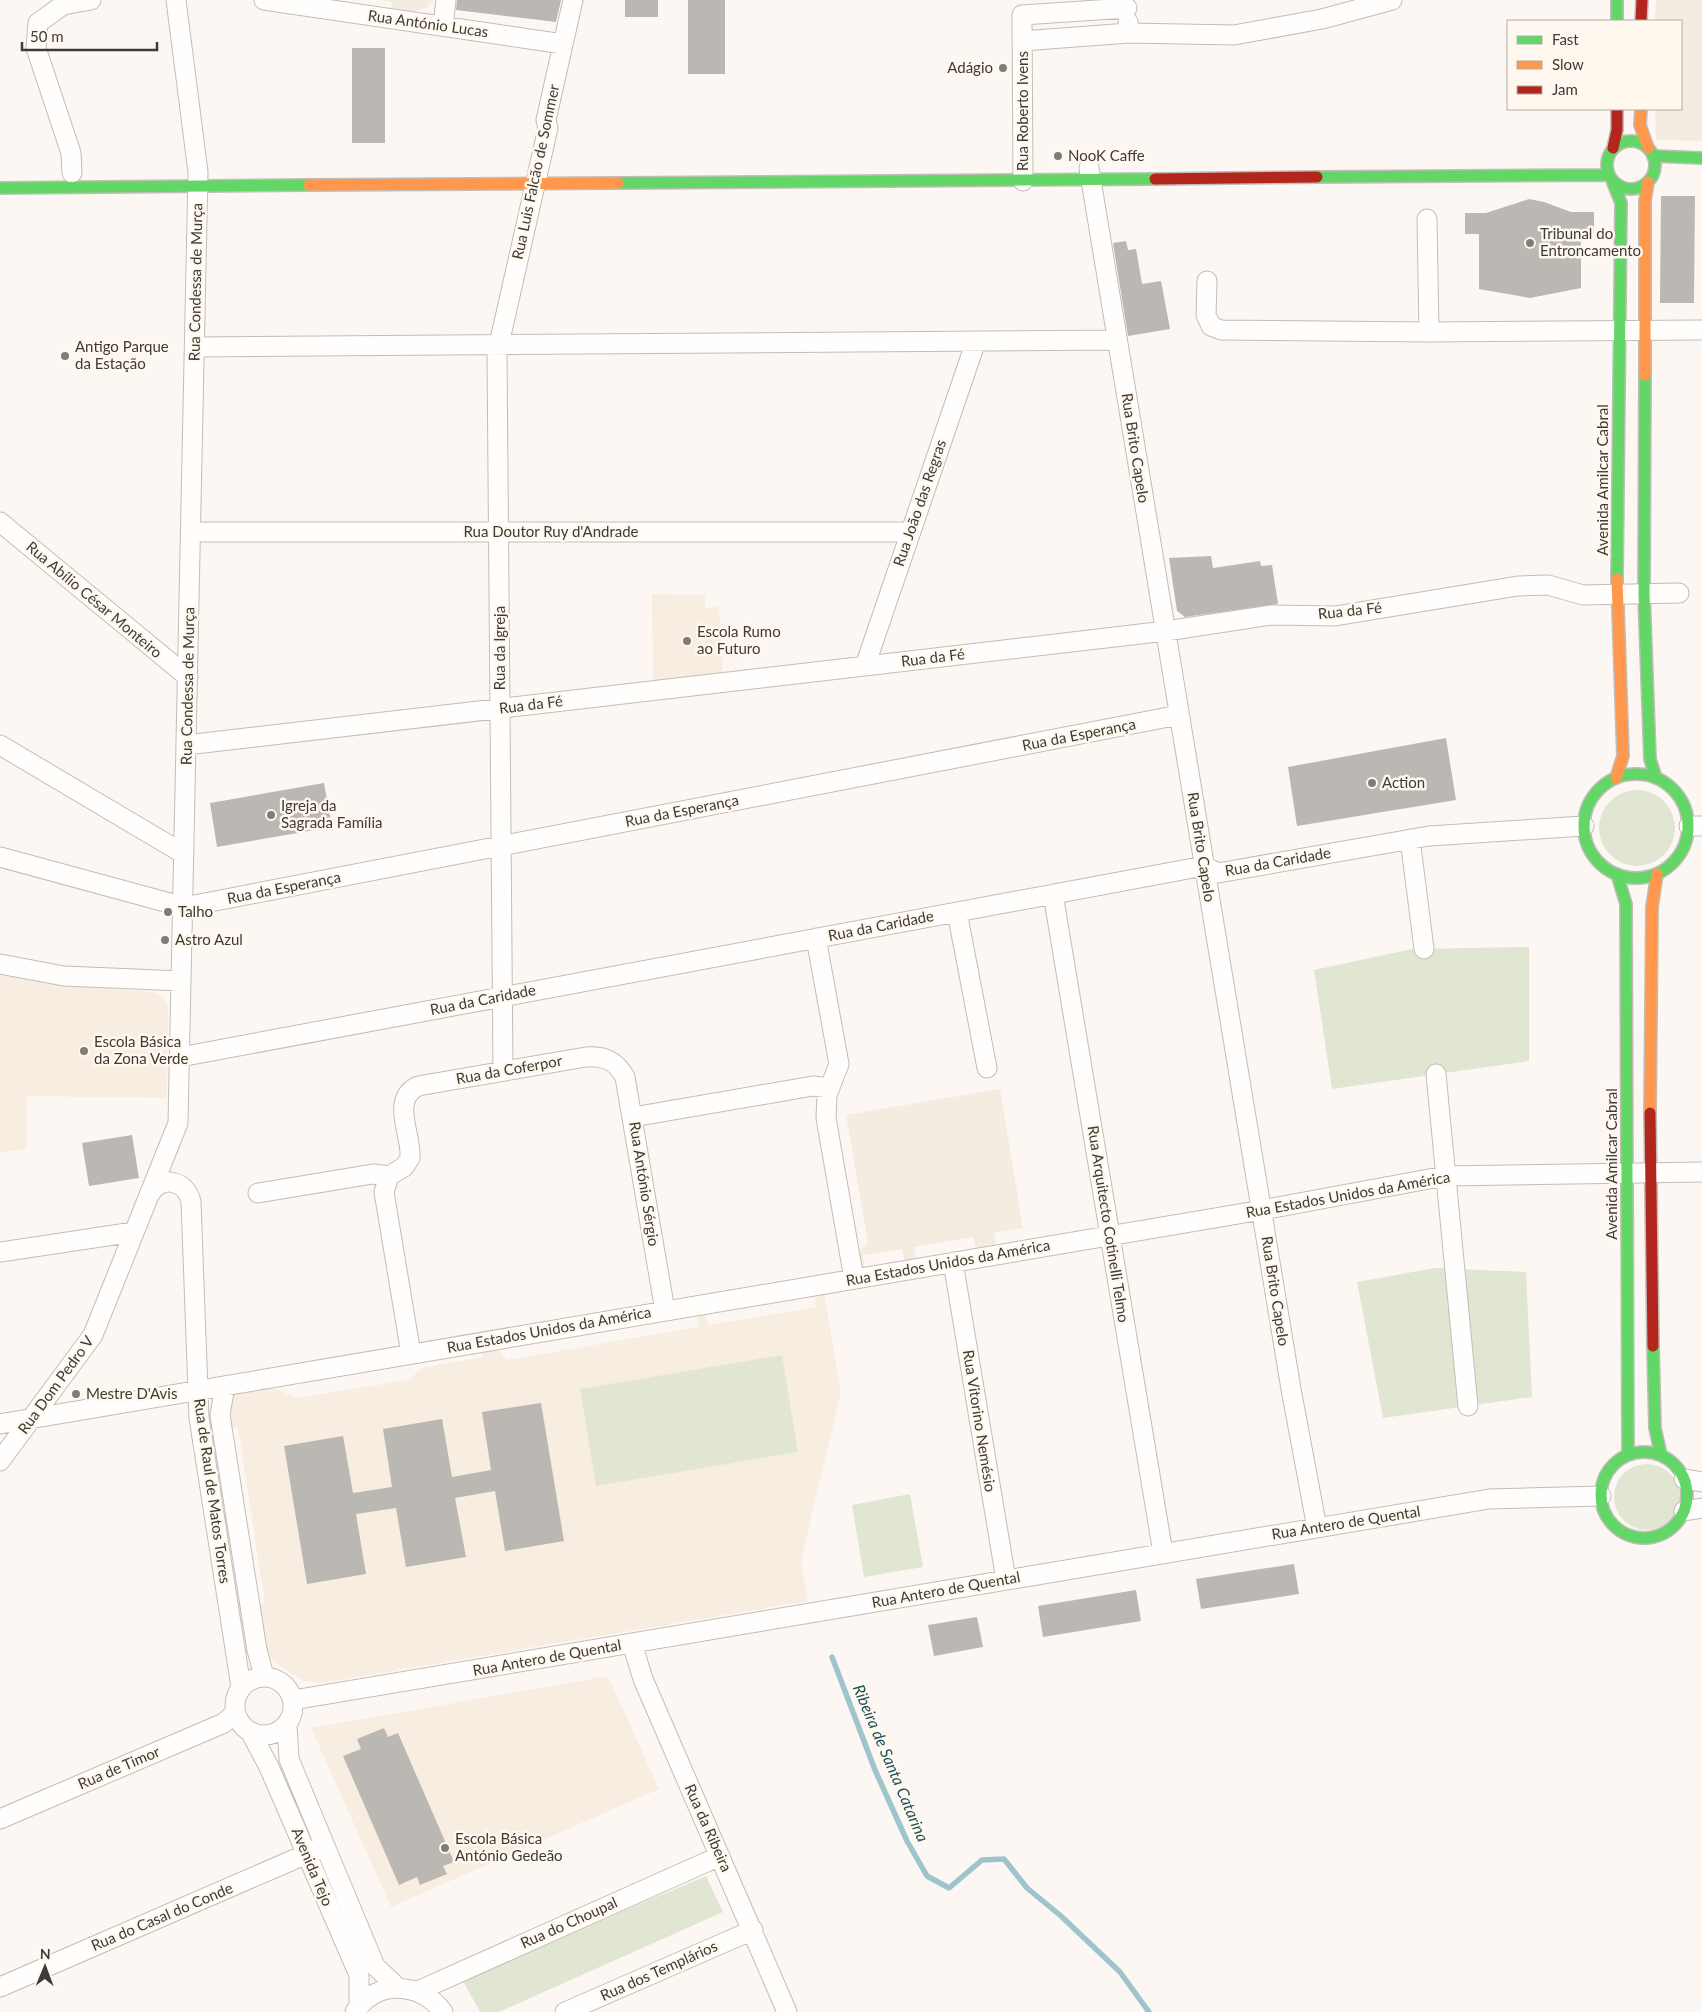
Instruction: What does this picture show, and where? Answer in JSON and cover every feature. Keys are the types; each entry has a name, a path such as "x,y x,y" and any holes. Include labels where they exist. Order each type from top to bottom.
{"street":[{"path":"72,173 70,153 36,48 38,23 63,4 91,0"},
{"name":"Rua Condessa de Murça","path":"149,1195 178,1123 184,907 198,176 176,0"},
{"name":"Rua António Lucas","path":"264,0 563,44"},
{"path":"443,26 446,0"},
{"name":"Rua Luis Falcão de Sommer","path":"499,344 548,128 546,120 573,0"},
{"path":"1022,41 1129,33 1234,35 1322,19 1392,0"},
{"path":"1617,0 1617,20"},
{"path":"1641,20 1642,0"},
{"path":"1129,4 1129,33"},
{"name":"Rua Roberto Ivens","path":"1023,171 1022,15 1129,4"},
{"path":"1617,110 1617,130 1606,154 1611,179 1620,187 1634,189 1651,178 1669,174"},
{"path":"1641,110 1640,126 1650,152 1651,178 1644,201 1644,594 1650,759 1656,778"},
{"path":"1606,154 1626,141 1634,141 1650,152 1702,158"},
{"path":"0,188 198,176 1090,170 1611,179"},
{"name":"Rua Brito Capelo","path":"1090,170 1204,866 1317,1528"},
{"name":"Avenida Amilcar Cabral","path":"1611,179 1620,204 1617,593 1623,756 1616,778"},
{"path":"1427,219 1429,332"},
{"path":"1208,281 1206,315 1211,326 1221,330 1429,332 1702,330"},
{"path":"195,347 1117,340"},
{"name":"Rua João das Regras","path":"865,666 976,341"},
{"name":"Rua da Igreja","path":"499,344 497,353 503,1071"},
{"name":"Rua Abílio César Monteiro","path":"0,522 188,677"},
{"name":"Rua Doutor Ruy d'Andrade","path":"191,532 910,532"},
{"name":"Rua da Fé","path":"186,745 1166,631 1272,615 1335,616 1518,586 1548,585 1582,595 1679,593"},
{"name":"Rua da Esperança","path":"184,907 1179,715"},
{"path":"0,745 184,854"},
{"path":"1636,774 1656,778 1669,786 1680,797 1695,826 1680,855 1670,866 1657,874 1630,878 1617,874 1603,867 1593,855 1586,841 1584,826 1586,811 1593,797 1603,786 1616,778 1636,774"},
{"name":"Rua da Caridade","path":"180,1057 1204,866 1218,872 1429,836 1584,826"},
{"path":"1410,839 1424,949"},
{"path":"0,858 184,907"},
{"name":"Avenida Amilcar Cabral","path":"1617,874 1626,904 1628,1456"},
{"path":"1657,874 1652,907 1649,1173 1656,1428 1661,1456"},
{"name":"Rua Arquitecto Cotinelli Telmo","path":"1053,894 1163,1553"},
{"path":"957,912 987,1068"},
{"path":"816,938 839,1059 837,1072 829,1088 826,1118 854,1279"},
{"path":"0,964 64,976 181,981"},
{"name":"Rua da Coferpor","path":"389,1176 404,1167 410,1158 403,1107 407,1093 418,1086 595,1056 613,1062"},
{"name":"Rua António Sérgio","path":"613,1062 626,1077 665,1311"},
{"path":"1436,1074 1468,1406"},
{"path":"633,1117 813,1086 829,1088"},
{"name":"Rua Estados Unidos da América","path":"0,1424 1262,1210 1445,1176 1702,1172"},
{"path":"258,1193 373,1174 389,1176 384,1192 412,1354"},
{"name":"Rua de Raul de Matos Torres","path":"149,1195 161,1183 173,1182 183,1186 190,1196 199,1418 241,1687"},
{"name":"Rua Dom Pedro V","path":"0,1461 93,1335 149,1195"},
{"path":"0,1252 134,1232"},
{"name":"Rua Vitorino Nemésio","path":"953,1262 1006,1580"},
{"name":"Rua de Raul de Matos Torres","path":"225,1386 220,1415 257,1650 264,1676"},
{"path":"1650,1453 1661,1456 1670,1461 1693,1481 1688,1501 1693,1509 1665,1533 1651,1538 1636,1538 1622,1532 1611,1523 1604,1510 1601,1496 1603,1483 1608,1472 1628,1456 1650,1453"},
{"name":"Rua Antero de Quental","path":"294,1700 1489,1499 1601,1496"},
{"name":"Rua da Ribeira","path":"632,1643 643,1679 753,1930 782,2010"},
{"path":"264,1676 277,1679 288,1688 294,1700 293,1713 288,1725 277,1733 264,1736 251,1733 241,1725 235,1713 235,1700 241,1687 251,1679 264,1676"},
{"name":"Rua de Timor","path":"0,1819 224,1723 235,1713"},
{"name":"Avenida Tejo","path":"288,1725 289,1759 325,1846 375,1966 397,1987"},
{"name":"Avenida Tejo","path":"251,1733 268,1766 359,1975 357,2008"},
{"name":"Rua do Casal do Conde","path":"0,1987 325,1846"},
{"name":"Rua do Choupal","path":"418,1991 720,1856"},
{"name":"Rua dos Templários","path":"566,2012 753,1930"},
{"path":"357,2008 376,1992 397,1987 418,1991 436,2002 443,2012"}],"shaded area":[{"path":"382,0 434,0 428,7 413,12 391,8 392,2"},
{"path":"1656,0 1702,0 1702,141 1656,140 1655,110 1682,110 1682,20 1655,20"},
{"name":"Escola Rumo ao Futuro","path":"652,594 705,595 705,608 719,607 723,674 653,682"},
{"name":"Escola Básica da Zona Verde","path":"0,974 48,984 154,992 162,996 168,1006 167,1098 27,1096 26,1149 0,1153"},
{"path":"1000,1089 1023,1228 994,1233 996,1247 976,1250 973,1237 914,1247 916,1260 905,1262 902,1249 863,1255 865,1269 860,1268 856,1253 868,1243 846,1115"},
{"path":"824,1292 841,1392 801,1560 808,1601 322,1683 304,1681 277,1664 268,1655 258,1605 265,1604 238,1427 231,1428 228,1413 235,1394 267,1386 298,1398 408,1380 424,1367 483,1357 482,1350 496,1347 507,1360 699,1327 697,1313 706,1312 708,1325 816,1307 814,1294"},
{"name":"Escola Básica António Gedeão","path":"608,1676 659,1789 391,1907 311,1728"}],"green space":[{"path":"1637,790 1651,793 1664,801 1672,814 1675,828 1672,842 1664,855 1651,863 1637,866 1623,863 1610,855 1602,842 1599,828 1602,814 1610,801 1623,793"},
{"path":"1529,947 1529,1061 1332,1089 1314,970 1412,949"},
{"path":"1435,1268 1526,1272 1532,1397 1383,1418 1357,1282"},
{"path":"782,1355 798,1452 596,1486 580,1389"},
{"path":"1647,1464 1660,1467 1670,1474 1677,1484 1680,1497 1677,1510 1670,1520 1660,1527 1647,1530 1634,1527 1624,1520 1617,1510 1614,1497 1617,1484 1624,1474 1634,1467"},
{"path":"910,1494 923,1567 864,1577 852,1505"},
{"path":"706,1876 723,1912 499,2012 480,2012 462,1979"}],"building":[{"path":"457,0 561,0 556,22 456,10"},
{"path":"625,0 658,0 658,17 625,17"},
{"path":"688,0 725,0 725,74 688,74"},
{"path":"352,48 385,48 385,143 352,143"},
{"path":"1661,196 1695,196 1694,303 1660,303"},
{"name":"Tribunal do Entroncamento","path":"1529,199 1544,202 1571,212 1594,212 1594,233 1581,233 1581,288 1530,298 1479,289 1479,234 1465,234 1465,213 1486,213"},
{"path":"1126,241 1128,250 1136,249 1142,284 1161,281 1170,329 1128,336 1113,243"},
{"path":"1211,556 1213,568 1260,561 1261,566 1272,565 1278,604 1185,617 1177,611 1169,558"},
{"name":"Action","path":"1446,738 1456,800 1297,826 1288,767"},
{"name":"Igreja da Sagrada Família","path":"324,783 332,827 217,847 210,803"},
{"path":"132,1135 139,1178 89,1186 82,1143"},
{"path":"541,1403 564,1541 505,1551 495,1491 455,1498 466,1557 406,1567 396,1508 356,1514 366,1574 307,1584 284,1446 343,1436 353,1493 392,1487 383,1429 442,1419 452,1477 491,1470 482,1412"},
{"path":"1294,1564 1299,1594 1201,1609 1196,1579"},
{"path":"1136,1590 1141,1621 1043,1637 1038,1606"},
{"path":"977,1617 983,1647 934,1656 928,1625"},
{"path":"384,1728 388,1737 398,1733 454,1862 443,1866 447,1874 420,1885 417,1877 399,1885 343,1756 361,1749 357,1739"}],"waterway":[{"name":"Ribeira de Santa Catarina","path":"832,1657 875,1770 907,1841 927,1876 949,1888 982,1860 1004,1859 1027,1888 1061,1916 1120,1972 1149,2012"}],"traffic: fast":[{"path":"1617,0 1617,20"},
{"path":"1626,141 1636,141 1648,148 1655,160 1655,165 1655,170 1648,182 1636,189 1626,189 1618,185 1611,178 1607,170 1607,160 1611,152 1618,145 1626,141"},
{"path":"1653,156 1702,158"},
{"path":"1317,177 1608,175"},
{"path":"618,183 1155,179"},
{"path":"1613,183 1621,203 1617,579"},
{"path":"0,188 309,185"},
{"path":"1645,375 1644,594 1650,759 1656,778"},
{"path":"1636,774 1656,778 1673,789 1684,806 1688,826 1684,846 1673,863 1656,874 1636,878 1616,874 1599,863 1588,846 1584,826 1588,806 1599,789 1616,778 1636,774"},
{"path":"1617,874 1626,904 1628,1455"},
{"path":"1653,1346 1655,1428 1661,1455"},
{"path":"1644,1452 1660,1455 1668,1459 1680,1471 1684,1479 1687,1495 1684,1511 1680,1519 1668,1531 1660,1535 1644,1538 1628,1535 1620,1531 1608,1519 1604,1511 1601,1495 1604,1479 1608,1471 1620,1459 1628,1455 1644,1452"}],"traffic: slow":[{"path":"1641,110 1640,125 1648,148"},
{"path":"1645,375 1645,201 1648,182"},
{"path":"309,185 618,183"},
{"path":"1616,778 1623,756 1617,579"},
{"path":"1650,1113 1652,907 1657,874"}],"traffic: jam":[{"path":"1641,20 1642,0"},
{"path":"1613,148 1617,130 1617,110"},
{"path":"1155,179 1317,177"},
{"path":"1650,1113 1653,1346"}],"place":[{"name":"Adágio","path":"1003,68"},
{"name":"NooK Caffe","path":"1058,156"},
{"name":"Tribunal do Entroncamento","path":"1530,243"},
{"name":"Antigo Parque da Estação","path":"65,356"},
{"name":"Escola Rumo ao Futuro","path":"687,641"},
{"name":"Action","path":"1372,783"},
{"name":"Igreja da Sagrada Família","path":"271,815"},
{"name":"Talho","path":"168,912"},
{"name":"Astro Azul","path":"165,940"},
{"name":"Escola Básica da Zona Verde","path":"84,1051"},
{"name":"Mestre D'Avis","path":"76,1394"},
{"name":"Escola Básica António Gedeão","path":"445,1848"}]}
